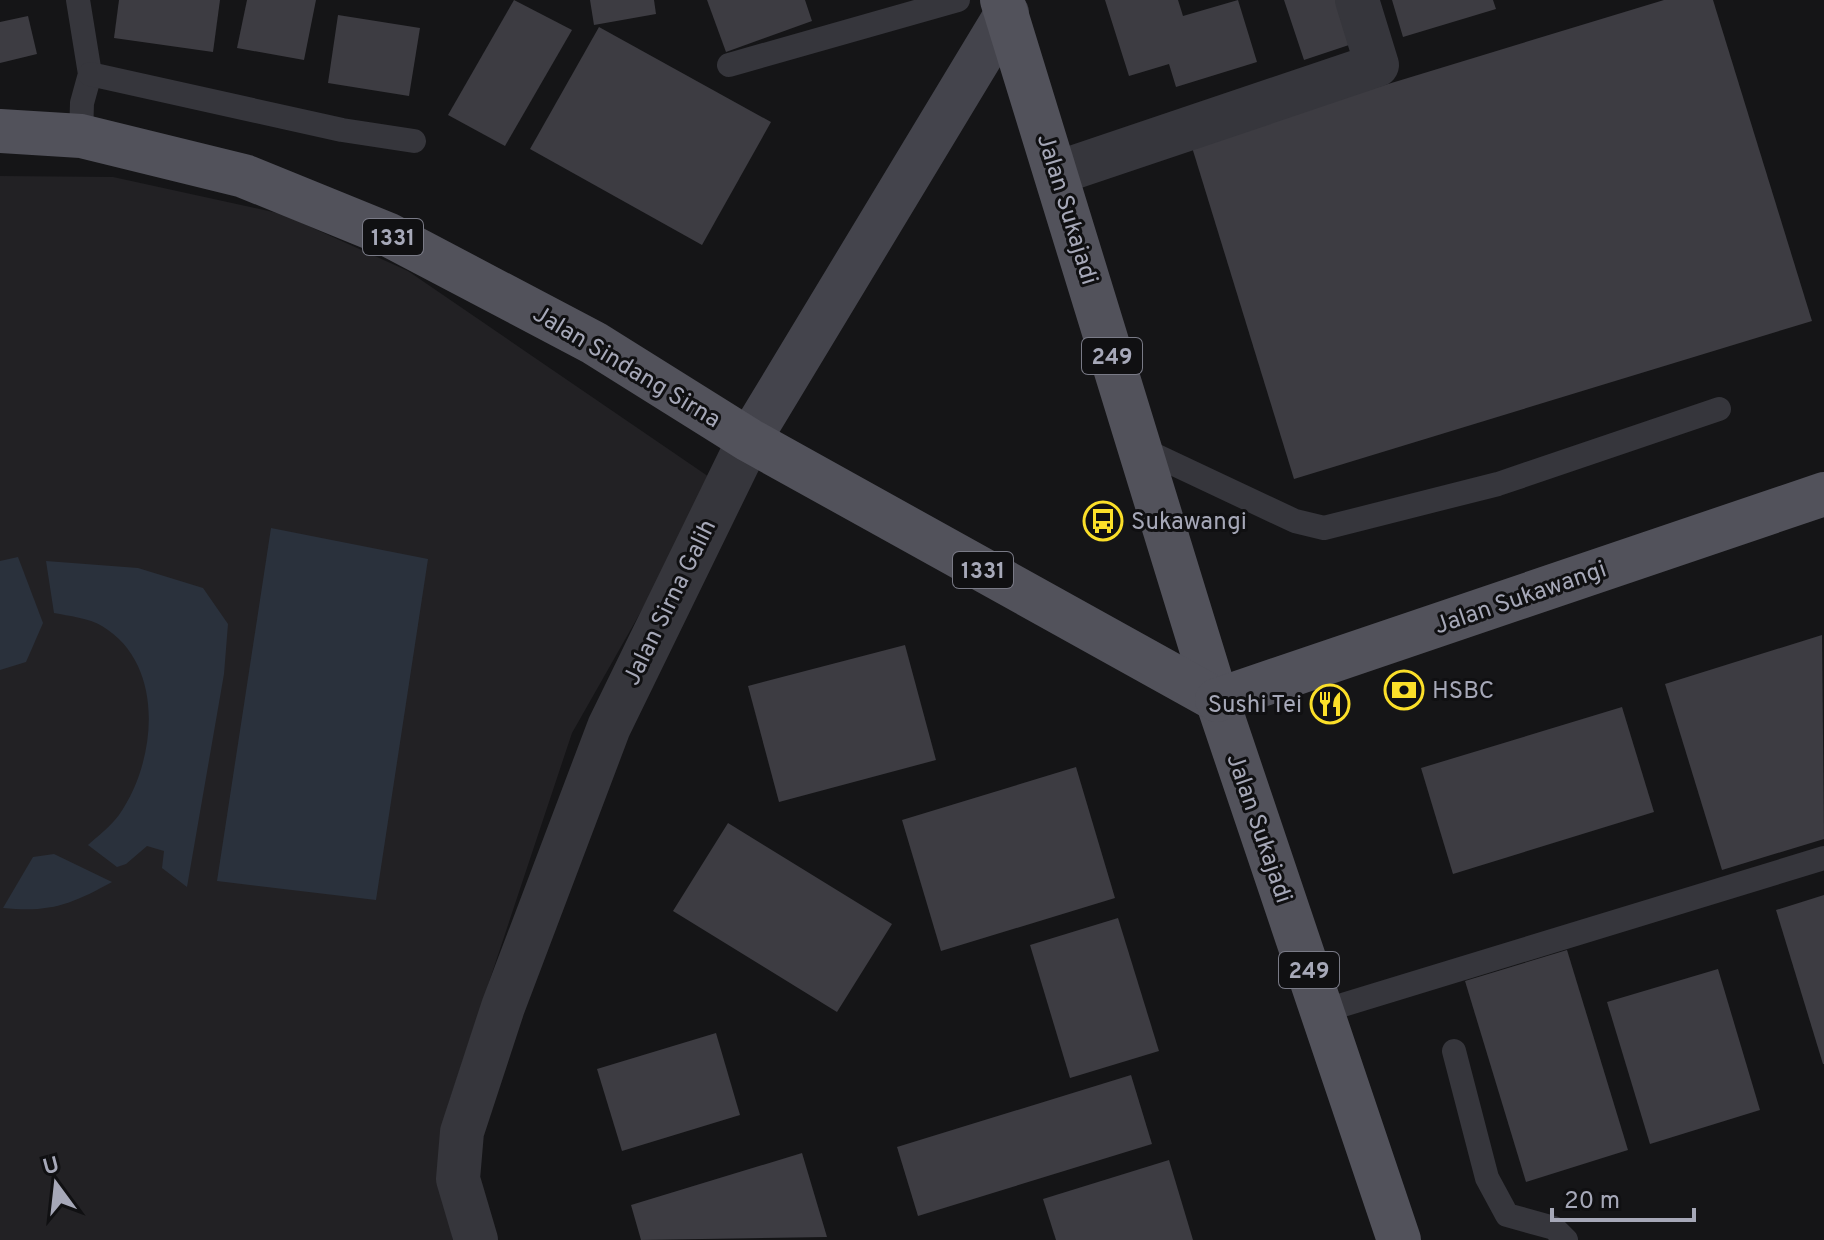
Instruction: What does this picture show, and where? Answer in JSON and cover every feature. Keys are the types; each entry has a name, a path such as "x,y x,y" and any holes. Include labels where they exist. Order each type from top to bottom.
{"main road":[{"name":"Jalan Sukajadi","path":"1005,6 1217,700 1399,1240"},
{"name":"Jalan Sindang Sirna","path":"0,131 81,136 244,176 389,235 594,343 749,440 1217,700"},
{"name":"Jalan Sukawangi","path":"1217,700 1824,494"}],"street":[{"path":"1057,173 1377,65 1357,0"},
{"name":"Jalan Sirna Galih","path":"476,1240 458,1179 462,1132 503,1007 609,727 749,440 1005,6"}],"lane":[{"path":"78,0 90,74 82,103 81,136"},
{"path":"729,65 958,0"},
{"path":"90,74 342,130 414,141"},
{"path":"1140,448 1295,521 1324,528 1498,484 1719,409"},
{"path":"1323,1011 1824,858"},
{"path":"1454,1051 1487,1178 1507,1215 1554,1228 1566,1240"}],"shaded area":[{"path":"0,176 113,177 282,214 408,271 715,481 572,733 449,1102 439,1173 453,1240 0,1240"},
{"path":"271,528 428,559 376,900 217,881"},
{"path":"18,557 43,623 26,662 0,670 0,561"},
{"path":"46,561 138,568 203,588 228,624 224,674 187,887 162,868 164,851 147,846 126,864 117,867 88,845 119,815 132,793 147,741 149,714 146,688 137,664 123,643 97,623 54,613"},
{"path":"54,854 112,882 85,896 48,908 3,908 33,857"}],"building":[{"path":"119,0 220,0 213,52 114,38"},
{"path":"247,0 316,0 304,60 237,48"},
{"path":"514,0 572,30 505,146 448,115"},
{"path":"590,0 654,0 656,14 594,25"},
{"path":"707,0 805,0 812,21 726,52"},
{"path":"1105,0 1178,0 1183,16 1238,0 1257,62 1176,87 1169,64 1129,76"},
{"path":"1284,0 1341,0 1355,43 1304,60"},
{"path":"1392,0 1493,0 1496,9 1403,37"},
{"path":"1664,0 1713,0 1812,321 1294,479 1191,144"},
{"path":"338,15 420,28 409,96 328,83"},
{"path":"28,16 37,54 0,63 0,22"},
{"path":"599,27 771,122 702,245 530,149"},
{"path":"1822,635 1824,839 1722,870 1665,684"},
{"path":"905,645 936,760 779,802 748,686"},
{"path":"1622,707 1654,812 1453,874 1421,768"},
{"path":"1076,767 1115,898 941,951 902,820"},
{"path":"728,823 892,924 837,1012 673,911"},
{"path":"1824,895 1824,1064 1823,1064 1776,910"},
{"path":"1118,918 1159,1051 1070,1078 1030,945"},
{"path":"1567,950 1628,1150 1526,1182 1465,981"},
{"path":"1718,969 1760,1110 1650,1144 1607,1002"},
{"path":"716,1033 740,1115 622,1151 597,1069"},
{"path":"1131,1075 1152,1144 918,1216 897,1147"},
{"path":"802,1153 827,1237 641,1240 631,1205"},
{"path":"1169,1160 1193,1240 1056,1240 1043,1199"}],"place":[{"name":"Sukawangi","path":"1103,521"},
{"name":"HSBC","path":"1404,690"},
{"name":"Sushi Tei","path":"1330,704"}]}
